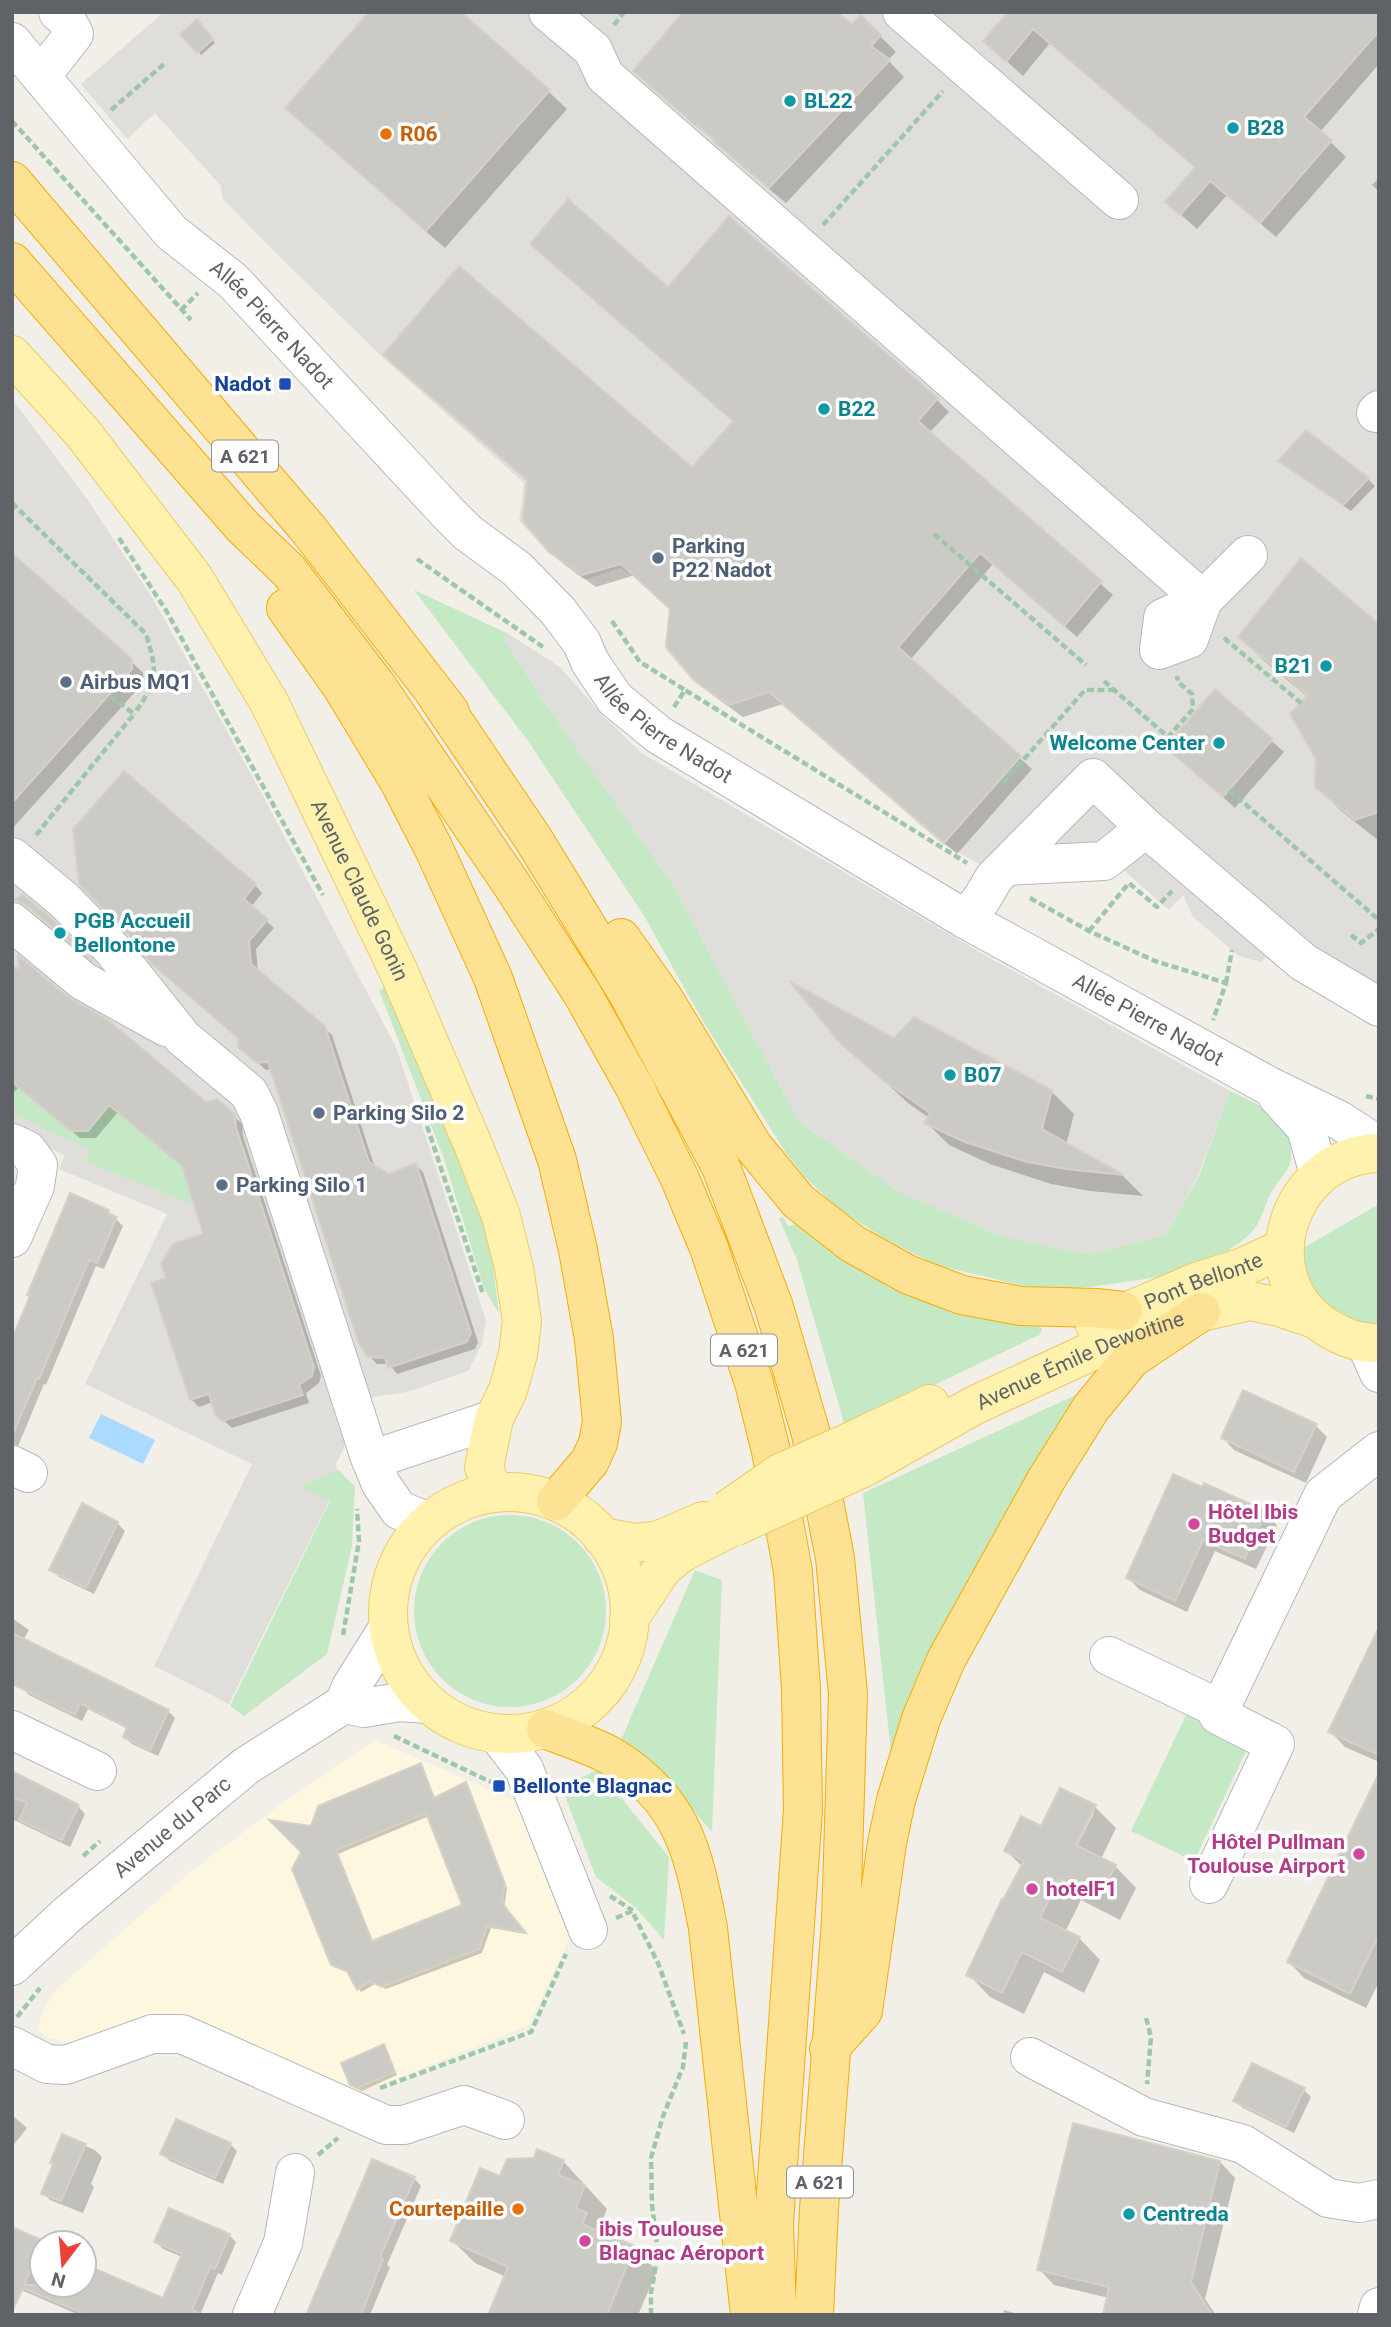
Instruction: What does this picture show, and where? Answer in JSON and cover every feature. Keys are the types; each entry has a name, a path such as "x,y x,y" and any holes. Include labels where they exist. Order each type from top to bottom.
{"highway":[{"name":"A 621","path":"12,181 309,530 434,692 534,840 627,992 721,1167 778,1320 811,1434 835,1558 848,1694 841,1921 829,2049 814,2315"},
{"name":"A 621","path":"12,262 243,527 289,571 377,686 583,995 634,1086 680,1179 709,1248 754,1383 771,1451 793,1572 801,1702 803,1810 774,2222 777,2315"},
{"path":"243,527 264,576 342,687 400,783 434,849 493,978 557,1160 592,1326 602,1422 598,1443 590,1461 556,1501"},
{"path":"434,692 557,846 664,999 753,1146 798,1201 853,1244 909,1275 962,1295 1021,1306 1123,1311"},
{"path":"829,2049 863,2011 887,1843 896,1800 921,1719 946,1660 1046,1480 1091,1408 1131,1359 1201,1312"},
{"path":"546,1729 609,1755 659,1793 684,1834 693,1859 708,1928 750,2315"}],"main road":[{"name":"Avenue Claude Gonin","path":"12,355 82,432 194,578 269,702 398,970 501,1216 514,1268 522,1321 518,1354 508,1390 494,1419 484,1467 493,1493"},
{"path":"1312,1318 1289,1278 1284,1248 1294,1207 1305,1189 1319,1174 1342,1160 1366,1153 1379,1153"},
{"name":"Pont Bellonte","path":"1123,1311 1199,1281 1241,1268 1284,1248"},
{"name":"Avenue Émile Dewoitine","path":"859,1454 975,1405 1114,1341 1201,1312 1250,1301 1312,1318 1375,1353"},
{"name":"Avenue Émile Dewoitine","path":"859,1454 1123,1311"},
{"path":"629,1619 662,1569 729,1519 780,1473 859,1454"},
{"path":"525,1492 556,1501 590,1523 620,1566 627,1591 628,1642 611,1680 583,1710 546,1729 521,1734 497,1734 460,1724 429,1704 409,1682 396,1657 388,1628 390,1589 404,1552 429,1522 459,1502 493,1493 525,1492"},
{"path":"602,1537 635,1543 659,1540 729,1519"}],"street":[{"path":"41,76 74,34 66,19 58,12"},
{"path":"548,12 593,50 605,76 1210,616 1248,555"},
{"path":"902,12 1119,200"},
{"name":"Allée Pierre Nadot","path":"12,42 171,232 233,281 468,533 517,569 558,611 582,643 590,662 615,699 659,735 965,919 1269,1086 1339,1120 1379,1146"},
{"path":"965,919 1001,872 1093,778 1146,828 1303,962 1379,1007"},
{"path":"1001,872 1104,861 1146,828"},
{"path":"14,858 64,900 112,949 183,1038"},
{"path":"12,922 83,981 183,1038 248,1093 258,1113 381,1484 399,1510 429,1522"},
{"name":"Allée Pierre Nadot","path":"1269,1086 1306,1128 1319,1174"},
{"path":"12,1143 27,1150 38,1165 35,1186 12,1238"},
{"path":"371,1460 494,1419"},
{"path":"1209,1884 1275,1744 1218,1715 1220,1709 1323,1494 1379,1451"},
{"path":"388,1628 351,1687 344,1704 364,1708 399,1702 429,1704"},
{"path":"1109,1656 1220,1709"},
{"name":"Avenue du Parc","path":"12,1966 68,1914 246,1766 344,1704"},
{"path":"12,1730 97,1772"},
{"path":"497,1734 524,1769 588,1930"},
{"path":"12,2046 47,2064 66,2065 152,2034 183,2034 371,2118 404,2125 464,2105 505,2120"},
{"path":"1030,2057 1144,2117 1243,2144 1328,2198 1359,2203 1379,2199"},
{"path":"252,2315 283,2243 295,2174"},
{"path":"1377,2315 1379,2307"}],"path":[{"path":"105,115 164,64"},
{"path":"819,230 965,67"},
{"path":"12,121 191,320"},
{"path":"12,503 146,634 155,663 151,690 134,714 14,858"},
{"path":"934,534 1086,665"},
{"name":"Avenue Claude Gonin","path":"119,538 167,612 326,901"},
{"path":"417,559 554,654"},
{"path":"1210,616 1301,703"},
{"path":"612,621 640,662 944,850 1001,872 1088,931 1155,961 1226,983"},
{"path":"1104,681 1170,738 1193,709 1192,694 1178,682 1177,676 1185,667"},
{"path":"659,735 685,690"},
{"path":"1003,783 1085,690 1114,690"},
{"path":"109,695 134,714"},
{"path":"1229,790 1379,920"},
{"path":"1088,931 1129,883 1157,907 1180,882 1168,872 1180,856"},
{"path":"1351,935 1361,943 1379,929"},
{"path":"1212,1028 1226,983 1232,950"},
{"path":"423,1115 483,1294"},
{"path":"342,1638 359,1541 359,1515 355,1502"},
{"path":"392,1735 517,1794 532,1791"},
{"path":"295,2174 345,2133 371,2118 359,2095 531,2032 575,1935 632,1911 658,1964 686,2038 684,2067 663,2116 652,2158 652,2205 658,2253 651,2293 651,2315"},
{"path":"1144,2117 1151,2037 1146,2018"}],"shaded area":[{"path":"164,12 1379,12 1379,1019 1340,990 1265,958 1261,962 1239,956 1193,917 1183,895 1169,910 1115,863 1016,884 941,843 768,693 728,706 693,681 665,649 672,609 620,568 584,580 548,552 519,521 524,483 380,355 271,248 222,198 221,186 155,113 127,139 81,84"},
{"path":"12,399 85,496 153,599 256,783 396,1047 486,1320 482,1344 468,1371 407,1392 331,1403 344,1441 344,1448 336,1464 339,1481 229,1704 154,1666 252,1464 85,1384 167,1214 59,1169 65,1155 12,1132"},
{"path":"507,633 560,667 602,715 640,752 988,957 1230,1091 1198,1176 1165,1236 1088,1255 999,1235 899,1192 799,1122 675,888 542,699 504,640"},
{"path":"375,1740 529,1807 573,1930 529,2025 388,2082 351,2094 202,2021 171,2013 137,2020 87,2041 70,2043 49,2038 39,2031 45,2007 58,1988 190,1872 280,1805"}],"green space":[{"path":"414,590 507,633 504,640 542,699 675,888 799,1122 899,1192 999,1235 1088,1255 1165,1236 1199,1176 1230,1091 1271,1113 1286,1129 1290,1139 1289,1166 1270,1195 1256,1227 1229,1250 1230,1255 1159,1277 1090,1287 1041,1290 936,1265 882,1237 838,1208 805,1177 786,1153 704,1023 643,914 528,741"},
{"path":"384,988 395,1007 477,1204 491,1251 499,1314 484,1288 444,1159 379,990"},
{"path":"12,1082 71,1131 88,1131 109,1105 182,1166 194,1205 84,1161 91,1151 12,1113"},
{"path":"1379,1204 1379,1328 1356,1325 1314,1294 1303,1271 1300,1250"},
{"path":"783,1217 788,1226 797,1224 1023,1323 1040,1326 1042,1330 1039,1335 863,1419 844,1423 797,1260 779,1218"},
{"path":"1089,1389 891,1753 863,1493"},
{"path":"339,1470 355,1487 352,1546 327,1654 244,1716 230,1706 330,1501 300,1486"},
{"path":"510,1515 547,1522 578,1543 599,1574 606,1611 599,1648 578,1679 547,1700 510,1707 473,1700 442,1679 421,1648 414,1611 421,1574 442,1543 473,1522"},
{"path":"695,1570 722,1580 712,1832 662,1775 618,1747"},
{"path":"1187,1713 1250,1743 1194,1861 1131,1831"},
{"path":"598,1769 669,1857 664,1940 636,1908 596,1877 562,1788"}],"water":[{"path":"101,1414 155,1440 143,1464 89,1438"}],"building":[{"name":"R06","path":"369,12 461,12 550,90 426,231 285,108"},
{"name":"BL22","path":"683,12 836,12 852,24 861,15 881,35 871,46 890,60 769,188 633,71"},
{"name":"B28","path":"1008,12 1379,12 1379,31 1304,117 1332,140 1260,223 1210,181 1180,215 1165,202 1195,167 1033,29 1006,62 983,41"},
{"path":"197,19 213,39 197,53 180,34"},
{"path":"568,199 668,287 729,216 938,398 918,421 1102,581 1064,626 980,553 898,647 1021,756 944,843 769,692 729,705 695,681 666,646 670,609 621,564 582,575 549,552 523,521 527,480 383,355 459,266 692,467 733,421 530,244"},
{"path":"1306,430 1369,478 1343,505 1278,461"},
{"name":"Airbus MQ1","path":"12,553 132,659 132,669 12,803"},
{"name":"B21","path":"1301,558 1379,624 1379,812 1355,820 1315,787 1316,759 1290,714 1308,695 1238,637"},
{"name":"Welcome Center","path":"1215,689 1273,739 1223,797 1165,747"},
{"name":"Parking Silo 2","path":"124,771 256,884 244,899 268,919 249,941 251,964 325,1026 369,1162 389,1174 416,1163 471,1333 467,1342 388,1368 385,1358 368,1357 358,1341 268,1062 257,1063 238,1047 238,1038 152,964 128,934 79,884 73,829"},
{"path":"22,894 49,916 93,961 26,905 15,900"},
{"name":"Parking Silo 1","path":"18,955 69,998 107,1019 206,1102 217,1099 235,1114 236,1127 314,1367 312,1376 299,1385 303,1395 223,1421 215,1415 209,1394 190,1400 151,1283 166,1278 161,1264 173,1244 203,1234 182,1166 109,1105 88,1131 71,1131 12,1082 12,964 19,970"},
{"name":"B07","path":"789,981 894,1038 914,1017 1052,1090 1042,1129 1124,1175 1027,1162 965,1142 924,1123 930,1113 883,1080 841,1044"},
{"path":"70,1193 109,1210 108,1213 117,1217 97,1263 89,1260 12,1436 12,1339 30,1296 27,1295"},
{"path":"1243,1390 1317,1424 1294,1472 1221,1438"},
{"path":"1173,1474 1202,1487 1204,1483 1266,1511 1245,1559 1203,1540 1175,1601 1126,1578"},
{"path":"82,1503 118,1522 86,1588 49,1570"},
{"path":"1379,1627 1379,1755 1328,1732"},
{"path":"12,1633 169,1710 150,1750 123,1737 127,1727 80,1703 75,1715 12,1684"},
{"path":"421,1763 434,1798 466,1782 505,1884 502,1903 526,1933 487,1926 479,1949 382,1987 370,1981 357,1990 347,1971 331,1965 292,1869 301,1852 269,1820 311,1826 318,1806","holes":["426,1813 462,1905 372,1941 336,1850"]},
{"path":"12,1771 79,1805 62,1840 19,1820 27,1803 12,1797"},
{"name":"Hôtel Pullman Toulouse Airport","path":"1379,1773 1379,1935 1350,1994 1287,1962"},
{"name":"hotelF1","path":"1060,1788 1096,1805 1076,1845 1116,1865 1098,1899 1059,1879 1040,1918 1080,1937 1062,1972 1022,1952 1002,1993 966,1975 1002,1899 1024,1861 1004,1851 1021,1816 1041,1826"},
{"path":"384,2044 395,2072 357,2088 350,2085 341,2063"},
{"path":"1252,2063 1305,2088 1286,2127 1233,2101"},
{"path":"176,2119 231,2143 215,2178 160,2154"},
{"name":"Centreda","path":"1073,2123 1220,2161 1191,2282 1212,2315 1103,2315 1109,2287 1037,2270"},
{"path":"62,2134 86,2144 61,2201 41,2194"},
{"path":"537,2149 564,2160 558,2175 585,2185 576,2208 587,2213 582,2224 635,2246 607,2315 488,2315 508,2267 450,2241 480,2168 500,2176 507,2159 534,2158"},
{"path":"372,2159 415,2177 380,2257 383,2259 361,2315 306,2315"},
{"path":"169,2208 230,2234 215,2269 210,2267 192,2310 202,2315 87,2315 49,2299 98,2299 98,2270 163,2298 182,2254 154,2242"},
{"path":"12,2227 28,2234 28,2276 24,2285 28,2285 28,2290 23,2288 12,2312"}],"place":[{"name":"BL22","path":"790,101"},
{"name":"B28","path":"1233,128"},
{"name":"R06","path":"386,134"},
{"name":"Nadot","path":"285,384"},
{"name":"B22","path":"824,409"},
{"name":"Parking P22 Nadot","path":"658,558"},
{"name":"B21","path":"1326,666"},
{"name":"Airbus MQ1","path":"66,682"},
{"name":"Welcome Center","path":"1219,743"},
{"name":"PGB Accueil Bellontone","path":"60,933"},
{"name":"B07","path":"950,1075"},
{"name":"Parking Silo 2","path":"319,1113"},
{"name":"Parking Silo 1","path":"222,1185"},
{"name":"Hôtel Ibis Budget","path":"1194,1524"},
{"name":"Bellonte Blagnac","path":"499,1786"},
{"name":"Hôtel Pullman Toulouse Airport","path":"1359,1854"},
{"name":"hotelF1","path":"1032,1889"},
{"name":"Courtepaille","path":"518,2209"},
{"name":"Centreda","path":"1129,2214"},
{"name":"ibis Toulouse Blagnac Aéroport","path":"585,2241"}]}
